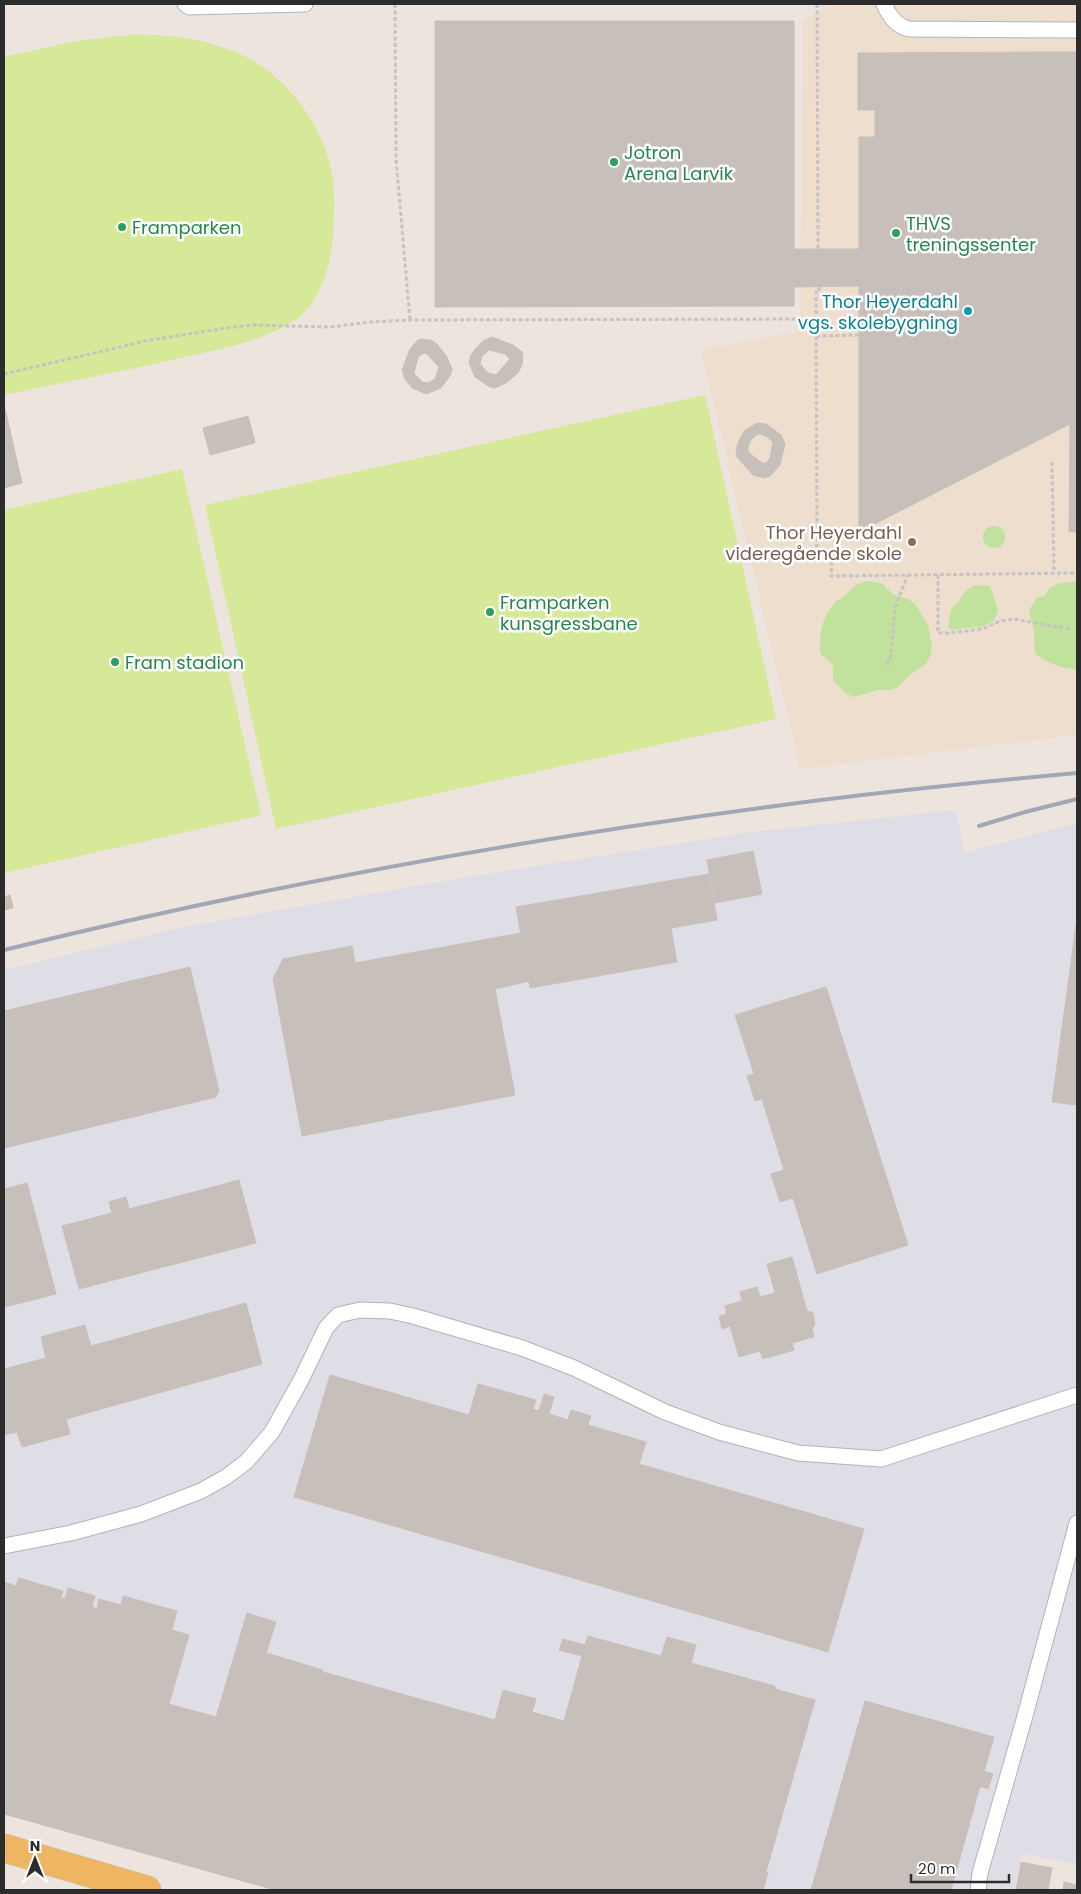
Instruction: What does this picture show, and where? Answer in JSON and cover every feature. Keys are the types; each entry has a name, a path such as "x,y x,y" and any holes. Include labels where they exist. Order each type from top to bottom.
{"main road":[{"path":"4,1848 147,1890"}],"lane":[{"path":"185,4 189,6 305,4"},
{"path":"884,4 894,22 902,28 1077,30"},
{"path":"4,1546 71,1533 141,1514 201,1491 226,1476 246,1462 272,1432 301,1380 326,1328 338,1315 360,1310 390,1311 412,1316 522,1348 574,1368 665,1412 719,1432 798,1453 881,1459 1077,1395"},
{"path":"978,1890 980,1873 1026,1716 1077,1523"}],"path":[{"path":"395,4 396,159 410,320"},
{"path":"818,4 818,249"},
{"path":"818,287 818,292 816,292 817,558 832,558 831,576 1077,573"},
{"path":"4,374 150,340 253,325 330,327 410,320 816,319"},
{"path":"816,336 859,335"},
{"path":"1052,462 1054,573"},
{"path":"887,665 891,656 895,607 908,575"},
{"path":"938,575 938,633 982,629 1000,621 1014,619 1070,629"}],"shaded area":[{"name":"Thor Heyerdahl videregående skole","path":"835,4 1077,4 1077,735 800,769 701,350 800,331 803,20"},
{"path":"956,810 964,853 1077,823 1077,1864 1022,1854 1014,1890 296,1890 4,1809 4,970 178,928 473,876 752,832"}],"green space":[{"path":"138,34 197,40 238,53 251,59 271,73 297,99 317,129 330,163 333,180 333,237 327,270 319,292 306,311 298,318 286,326 258,338 162,362 4,395 4,57 76,41"},
{"name":"Framparken kunsgressbane","path":"705,395 776,719 276,829 205,505"},
{"name":"Fram stadion","path":"182,469 261,815 4,873 4,510"},
{"path":"994,526 1002,529 1005,537 1002,545 994,548 986,545 983,537 986,529"},
{"path":"870,581 883,584 892,594 908,599 915,604 928,625 932,647 926,664 911,674 898,687 889,690 878,690 854,697 845,693 833,680 833,665 820,653 821,633 824,620 830,608 856,586"},
{"path":"1077,581 1077,669 1072,669 1055,665 1035,653 1034,632 1029,610 1037,598 1044,596 1050,588 1057,584"},
{"path":"975,585 989,586 992,591 998,611 994,620 983,626 951,630 948,627 951,609 966,591"}],"building":[{"name":"Jotron Arena Larvik","path":"435,21 794,21 794,306 435,307"},
{"name":"Thor Heyerdahl vgs. skolebygning","path":"1077,52 1077,532 1069,532 1070,424 859,532 859,286 794,287 794,249 859,249 859,137 875,137 875,110 858,110 858,53"},
{"path":"492,337 513,345 522,352 522,365 518,373 506,383 495,388 490,387 475,377 469,363 471,355 483,341","holes":["489,350 505,354 510,359 496,375 488,373 480,364 482,356"]},
{"path":"418,340 431,340 438,345 447,357 452,369 451,374 441,388 426,394 412,388 405,379 402,370 410,349","holes":["424,353 439,367 435,379 428,383 422,382 414,373 418,357"]},
{"path":"4,404 22,483 4,488"},
{"path":"248,416 255,443 210,455 203,428"},
{"path":"757,423 766,424 781,435 785,444 780,465 770,476 764,478 753,475 737,457 738,443 744,431","holes":["759,434 766,436 773,442 770,458 766,463 762,463 748,452 748,446 755,436"]},
{"path":"753,851 762,894 715,903 707,860"},
{"path":"709,874 717,920 671,928 677,962 530,988 516,907"},
{"path":"10,895 13,908 4,910 4,897"},
{"path":"1077,918 1077,1105 1052,1102"},
{"path":"521,933 529,981 495,989 515,1095 302,1136 273,979 283,959 352,946 355,963"},
{"path":"190,967 219,1091 216,1097 4,1148 4,1011"},
{"path":"826,987 908,1245 817,1274 793,1198 780,1202 771,1174 784,1170 762,1099 755,1101 747,1076 754,1074 735,1015"},
{"path":"239,1180 256,1243 79,1289 62,1226 112,1213 109,1202 126,1197 129,1209"},
{"path":"27,1183 56,1294 5,1307 4,1189"},
{"path":"792,1257 807,1311 813,1313 815,1324 812,1329 814,1337 792,1343 794,1350 763,1359 760,1351 739,1357 730,1326 722,1329 719,1316 727,1314 725,1306 742,1301 740,1292 757,1287 760,1297 775,1293 767,1264"},
{"path":"246,1303 262,1364 66,1419 70,1434 22,1447 17,1432 4,1435 4,1369 46,1358 41,1337 85,1325 91,1346"},
{"path":"330,1375 469,1415 478,1384 536,1400 533,1409 539,1411 544,1394 554,1397 549,1414 568,1420 571,1410 591,1416 588,1425 646,1442 639,1464 864,1529 828,1652 294,1497"},
{"path":"19,1578 63,1591 61,1598 65,1599 68,1588 95,1596 92,1607 97,1609 99,1599 121,1605 123,1596 177,1611 172,1630 189,1635 169,1704 216,1717 247,1613 276,1622 266,1653 323,1670 323,1672 495,1720 503,1690 536,1699 532,1712 564,1721 582,1656 559,1650 563,1639 585,1645 588,1636 661,1656 667,1637 696,1645 691,1663 775,1686 775,1689 815,1700 766,1872 768,1873 763,1890 275,1890 4,1814 4,1582 16,1586"},
{"path":"865,1701 994,1737 984,1771 993,1774 988,1789 980,1786 951,1890 811,1890"},
{"path":"1021,1862 1052,1868 1048,1890 1016,1890"},
{"path":"1064,1882 1077,1885 1076,1890 1063,1890"}],"railway":[{"path":"4,950 294,885 489,849 685,818 783,805 1077,773"},
{"path":"979,826 1077,799"}],"place":[{"name":"Jotron Arena Larvik","path":"614,162"},
{"name":"Framparken","path":"122,227"},
{"name":"THVS treningssenter","path":"896,233"},
{"name":"Thor Heyerdahl vgs. skolebygning","path":"968,311"},
{"name":"Thor Heyerdahl videregående skole","path":"912,542"},
{"name":"Framparken kunsgressbane","path":"490,612"},
{"name":"Fram stadion","path":"115,662"}]}
